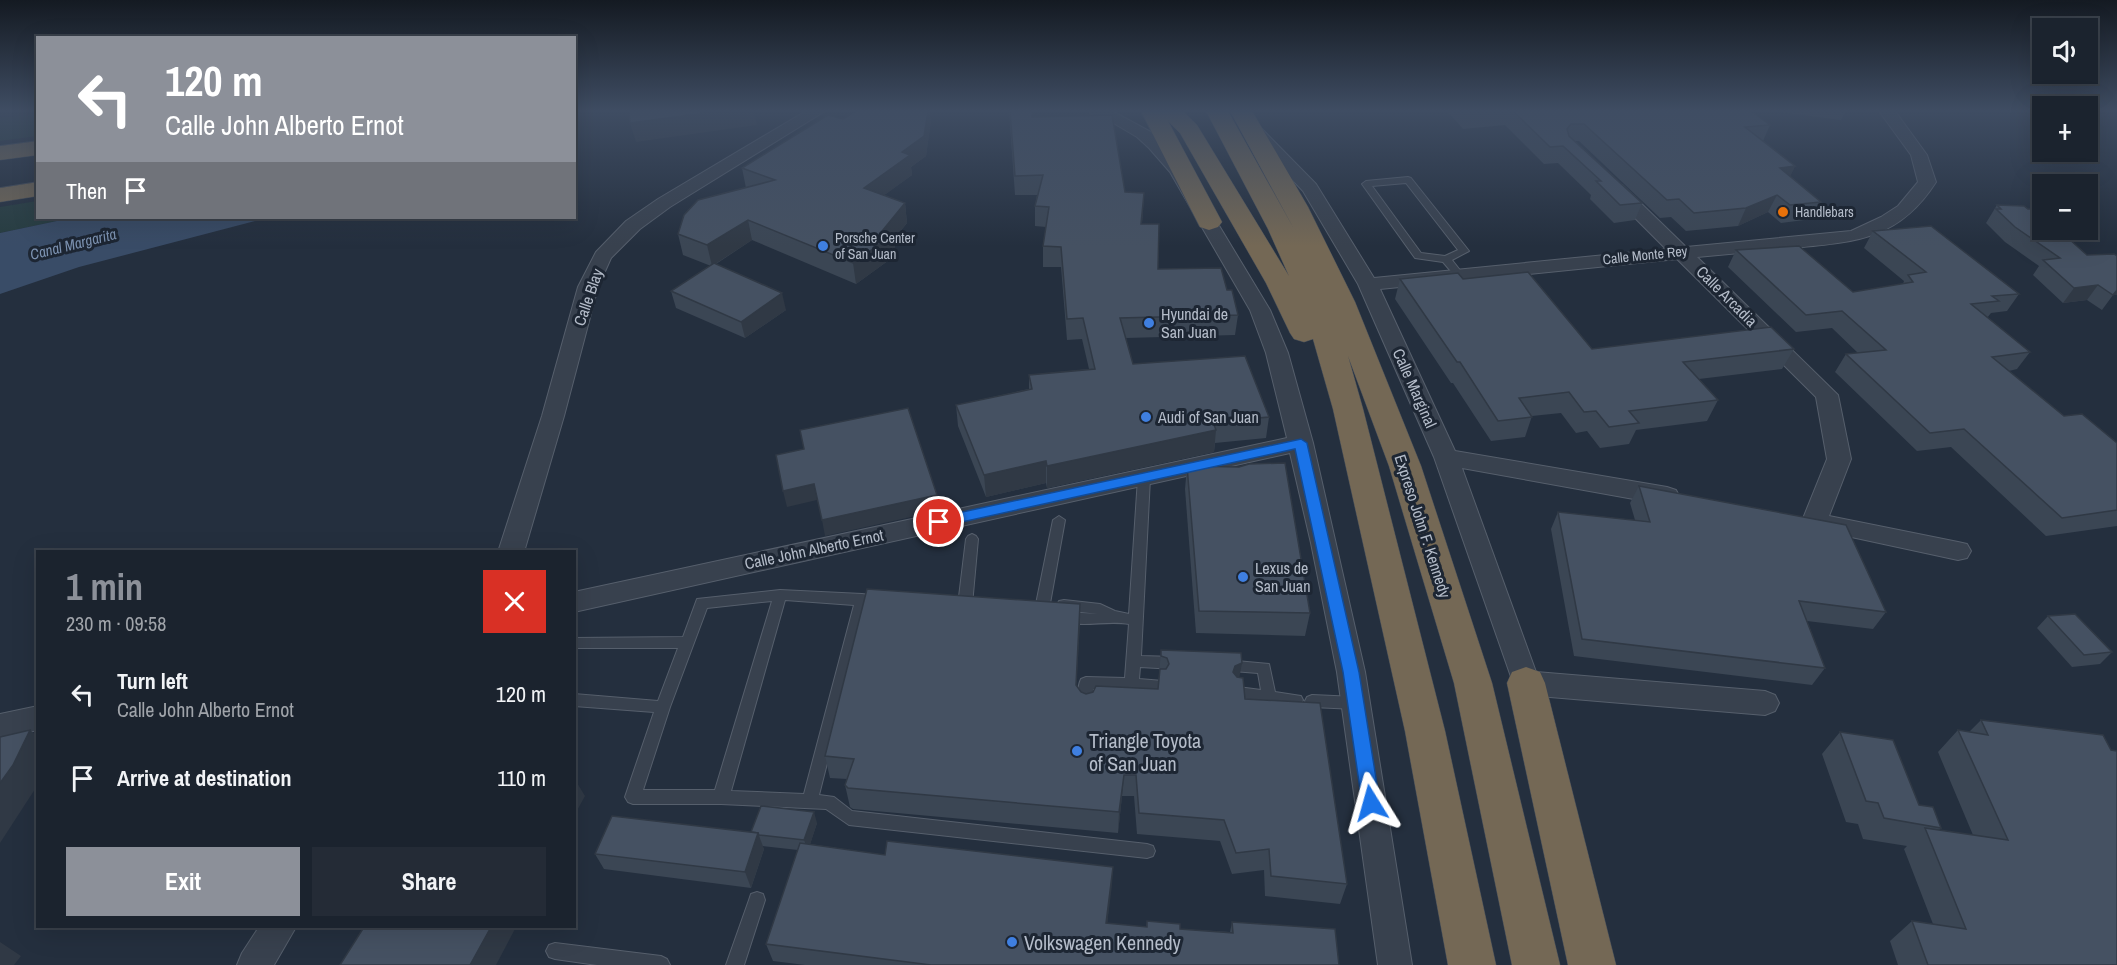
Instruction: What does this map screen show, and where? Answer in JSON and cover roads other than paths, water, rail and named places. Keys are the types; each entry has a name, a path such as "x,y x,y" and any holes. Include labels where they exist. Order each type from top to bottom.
{"highway":[{"path":"1175,156 1209,222"},
{"path":"1204,156 1280,283 1303,332 1332,353"},
{"path":"1241,156 1281,229 1304,279 1332,353 1348,409 1425,731 1472,965"},
{"name":"Expreso John F. Kennedy","path":"1267,156 1296,207 1341,302 1405,466 1473,683 1536,965"},
{"path":"0,178 36,173"},
{"path":"0,195 36,189"},
{"path":"1526,683 1592,965"}],"street":[{"name":"Calle Blay","path":"512,550 543,450 588,287 603,256 633,225 664,203 742,156"},
{"path":"1165,156 1177,170 1260,310 1277,353 1324,543 1356,703 1395,965"},
{"name":"Calle Marginal","path":"1280,156 1310,188 1368,284 1446,457 1526,683"},
{"name":"Calle Monte Rey","path":"1368,284 1855,236 1900,213 1916,202 1927,182 1920,156"},
{"name":"Calle Arcadia","path":"1605,179 1827,395 1839,459 1802,519 1958,550"},
{"name":"Calle John Alberto Ernot","path":"576,602 1301,443"},
{"path":"1446,457 1687,499"},
{"path":"1526,683 1765,703"},
{"path":"0,726 36,718"},
{"path":"254,965 278,928"}],"lane":[{"path":"1446,259 1464,251 1408,180 1366,184 1418,256 1446,259 1458,274"},
{"path":"1132,685 1144,478"},
{"path":"1059,520 1041,609 1059,616 1095,620 1112,616 1136,620"},
{"path":"964,605 972,539"},
{"path":"721,797 780,594"},
{"path":"896,601 780,594 702,603 686,642 633,797 721,797 829,802 849,818 1070,836 1147,851"},
{"path":"810,801 861,599"},
{"path":"576,643 686,642"},
{"path":"1134,661 1264,668 1269,696"},
{"path":"1086,708 1086,683 1158,685"},
{"path":"1238,693 1296,700"},
{"path":"576,700 663,707"},
{"path":"1312,701 1356,703"},
{"path":"735,965 757,900"},
{"path":"555,951 662,965"}],"water":[{"name":"Canal Margarita","path":"66,219 263,219 79,267 0,294 0,233"}],"place":[{"name":"Handlebars","path":"1783,212"},
{"name":"Porsche Center of San Juan","path":"823,246"},
{"name":"Hyundai de San Juan","path":"1149,323"},
{"name":"Audi of San Juan","path":"1146,417"},
{"name":"Lexus de San Juan","path":"1243,577"},
{"name":"Triangle Toyota of San Juan","path":"1077,751"},
{"name":"Volkswagen Kennedy","path":"1012,942"}]}
